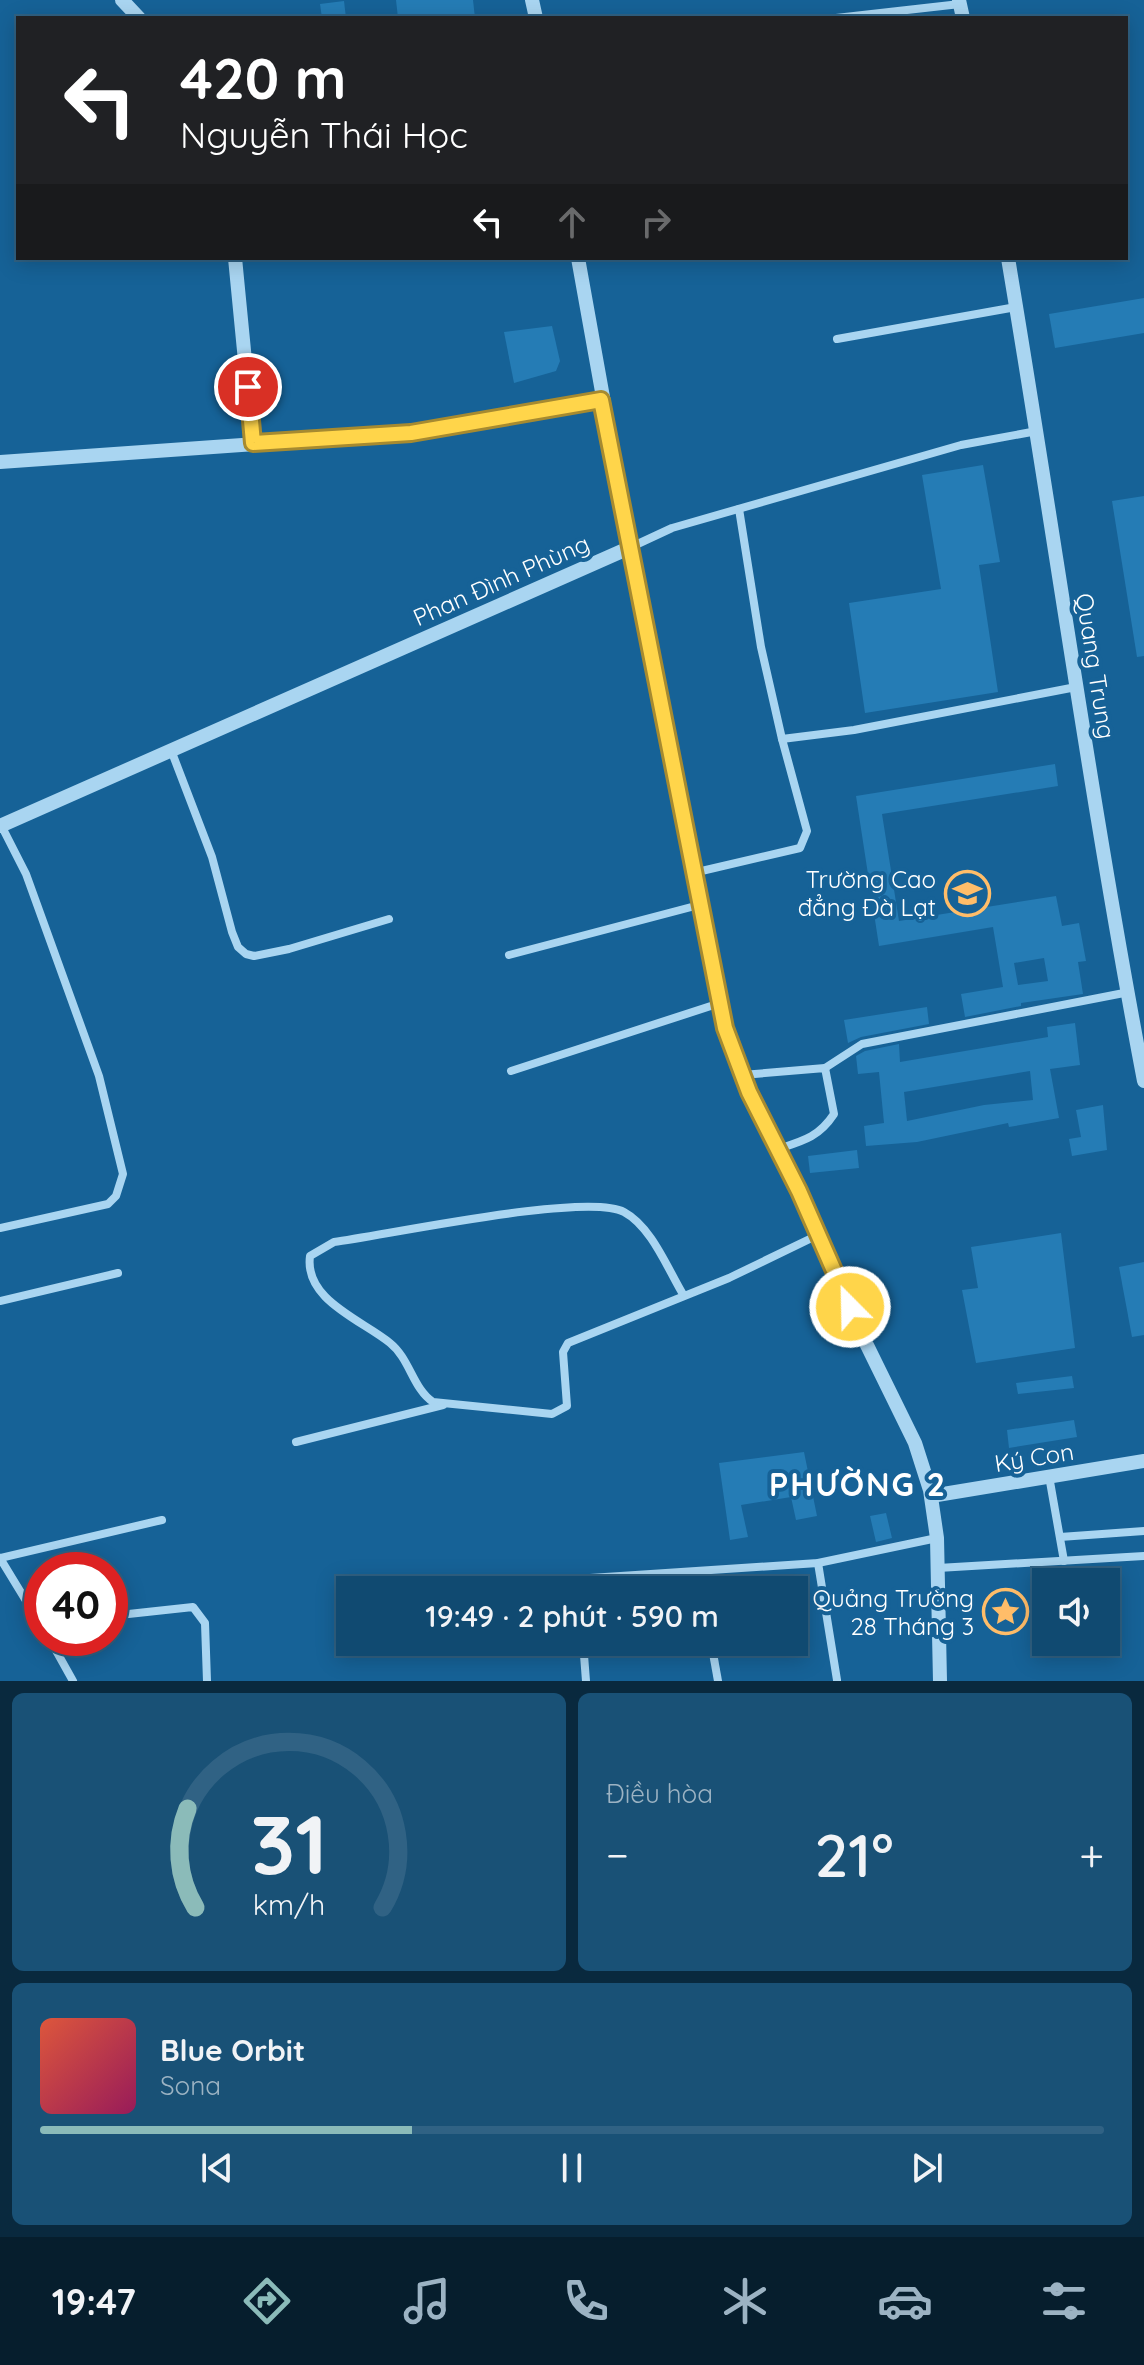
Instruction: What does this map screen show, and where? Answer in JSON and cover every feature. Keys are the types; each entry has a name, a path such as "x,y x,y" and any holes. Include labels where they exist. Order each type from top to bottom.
{"street":[{"path":"122,0 137,16"},
{"path":"859,16 961,7"},
{"path":"235,260 253,443"},
{"path":"578,260 629,548 720,1003 742,1075 915,1443 931,1496 937,1538 940,1681"},
{"name":"Quang Trung","path":"1008,260 1038,431 1076,687 1144,1081"},
{"path":"837,339 1016,307"},
{"path":"0,462 411,433 601,400"},
{"name":"Phan Đình Phùng","path":"0,825 672,528 961,445 1038,431"},
{"path":"692,874 800,848 807,831 761,647 739,509"},
{"path":"782,739 854,730 1076,687"},
{"path":"171,750 212,857 232,932 238,947 246,954 254,956 289,949 389,919"},
{"path":"0,825 26,874 89,1046 123,1174 116,1196 108,1204 0,1228"},
{"path":"509,955 699,905"},
{"path":"742,1075 825,1068 862,1044 1129,992"},
{"path":"511,1071 720,1003"},
{"path":"778,1149 809,1140 823,1130 834,1114 833,1095 825,1068"},
{"path":"444,1405 423,1395 407,1362 390,1343 321,1292 309,1266 310,1256 334,1242 526,1212 606,1207 623,1211 638,1222 684,1296"},
{"path":"296,1442 444,1405 558,1413 567,1406 563,1352 568,1343 684,1296 818,1235"},
{"path":"0,1301 118,1273"},
{"name":"Ký Con","path":"931,1496 1144,1461"},
{"path":"1049,1476 1064,1561"},
{"path":"24,1597 0,1558 162,1520"},
{"path":"1060,1537 1144,1531"},
{"path":"636,1576 818,1563 937,1538"},
{"path":"938,1568 1144,1556"},
{"path":"818,1563 837,1680"},
{"path":"128,1614 193,1607 205,1623 207,1681"},
{"path":"59,1656 73,1681"},
{"path":"584,1656 586,1681"},
{"path":"714,1656 718,1681"}],"building":[{"path":"396,0 473,0 475,16 454,15 398,16"},
{"path":"344,1 346,16 322,16 320,4"},
{"path":"1144,298 1144,333 1055,348 1049,314"},
{"path":"552,326 560,361 556,371 514,383 504,332"},
{"path":"983,465 1000,562 979,565 998,692 865,713 849,603 941,589 922,475"},
{"path":"1144,496 1144,656 1137,657 1112,501"},
{"path":"1055,764 1058,786 882,814 899,921 1056,896 1062,926 1079,923 1086,961 1078,962 1083,994 1021,1003 1021,1006 965,1017 961,994 1003,987 993,927 879,946 856,796","holes":["1044,958 1048,981 1018,985 1014,963"]},
{"path":"927,1007 929,1024 861,1037 848,1043 844,1020"},
{"path":"1075,1023 1080,1065 1050,1069 1059,1118 1009,1127 1008,1123 917,1142 866,1146 864,1126 884,1123 879,1072 858,1074 856,1056 899,1044 900,1062 1048,1037 1047,1027","holes":["1030,1071 1033,1100 984,1105 907,1121 904,1092"]},
{"path":"1103,1105 1107,1150 1072,1156 1069,1139 1081,1137 1076,1110"},
{"path":"857,1150 859,1168 810,1173 808,1156"},
{"path":"1061,1233 1075,1348 976,1363 962,1290 978,1288 971,1247"},
{"path":"1144,1262 1144,1335 1132,1337 1119,1267"},
{"path":"1072,1376 1074,1388 1018,1394 1016,1383"},
{"path":"1074,1420 1077,1437 1009,1448 1007,1430"},
{"path":"804,1452 817,1516 796,1520 791,1497 741,1505 748,1537 730,1540 719,1463"},
{"path":"886,1513 892,1538 876,1542 870,1516"}],"place":[{"name":"Trường Cao đẳng Đà Lạt","path":"967,893"},
{"name":"Quảng Trường 28 Tháng 3","path":"1005,1612"}],"district":[{"name":"PHƯỜNG 2","path":"858,1484"}],"route":[{"path":"248,387 253,443 411,433 601,400 692,874 725,1028 749,1092 799,1191 850,1307"}]}
